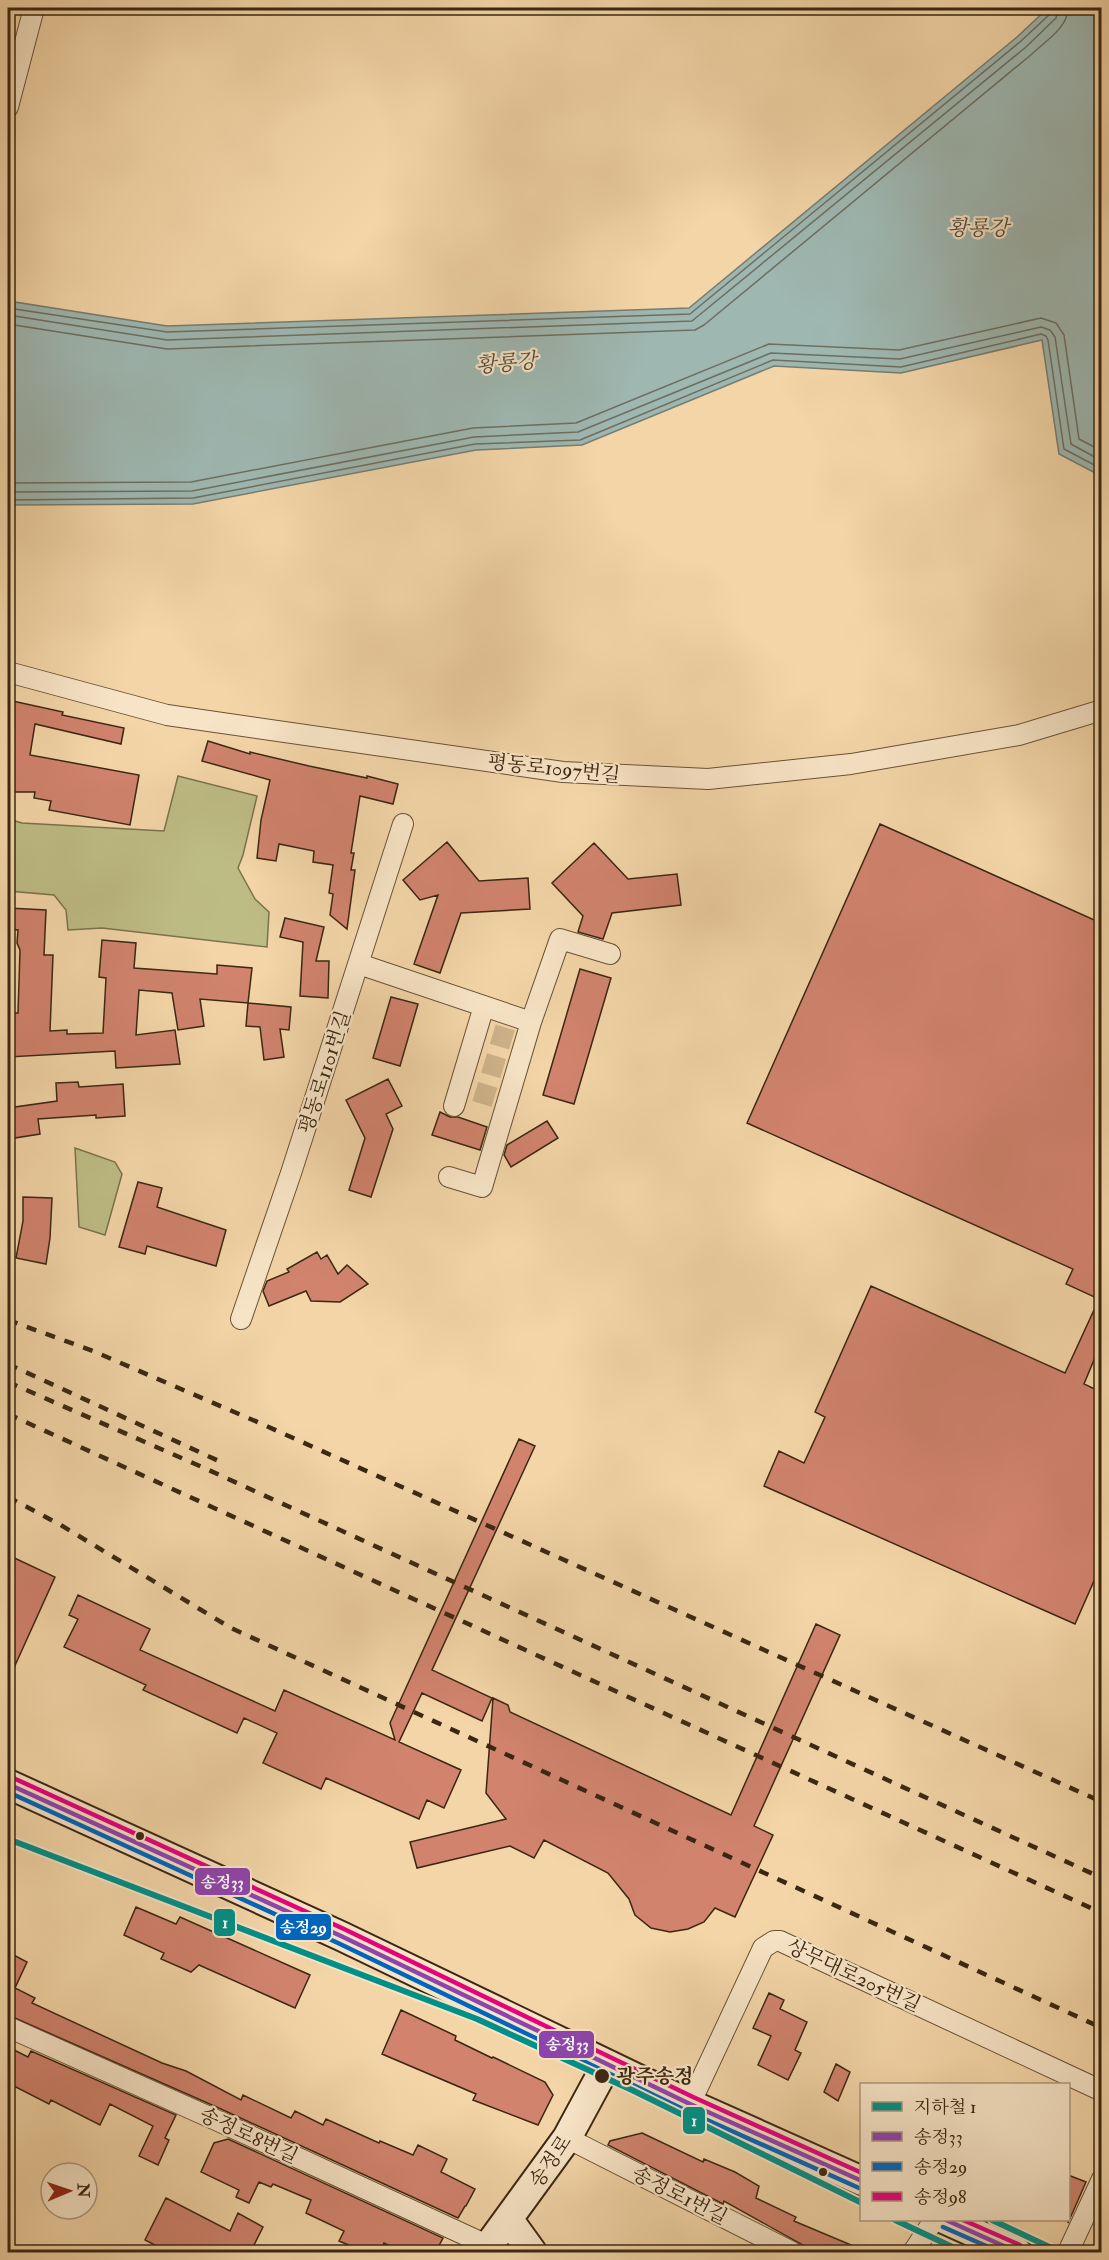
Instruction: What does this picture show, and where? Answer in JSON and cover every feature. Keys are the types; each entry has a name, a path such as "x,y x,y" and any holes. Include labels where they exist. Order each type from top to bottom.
{"main road":[{"path":"8,1787 340,1936 690,2104 860,2181"},
{"name":"송정로","path":"487,2249 567,2138 607,2064"},
{"path":"509,2220 532,2253"},
{"path":"948,2221 1017,2253"}],"street":[{"path":"8,107 34,8"},
{"name":"평동로1097번길","path":"8,672 167,716 563,772 708,779 851,764 1019,735 1101,710"},
{"name":"평동로1101번길","path":"242,1319 403,824"},
{"path":"449,1177 482,1187 531,1022 560,939 610,954"},
{"path":"359,964 531,1022"},
{"path":"454,1106 484,1006"},
{"name":"상무대로205번길","path":"690,2104 763,1948 780,1941 1101,2091"},
{"name":"송정로8번길","path":"8,2027 216,2120 487,2249"},
{"name":"송정로1번길","path":"567,2138 792,2253"},
{"path":"1068,2253 1101,2179"},
{"path":"913,2253 932,2221"}],"shaded area":[{"path":"178,776 257,796 238,868 255,899 269,912 267,947 102,928 68,930 66,910 54,895 8,891 8,819 22,823 164,831"},
{"path":"75,1148 115,1162 122,1174 105,1235 79,1227"}],"water":[{"name":"황룡강","path":"1048,8 1101,8 1101,476 1059,454 1042,340 901,373 774,366 582,445 476,450 193,504 8,505 8,301 167,326 689,308 1017,37"}],"building":[{"path":"8,700 63,712 62,715 124,728 121,744 35,724 30,755 139,775 130,825 49,810 51,801 34,798 35,792 8,792"},
{"path":"208,741 250,754 250,752 398,784 393,804 360,796 351,853 354,853 351,870 355,870 347,929 330,915 333,894 329,893 333,865 313,862 314,851 279,844 276,861 257,858 261,820 270,780 202,761"},
{"path":"880,824 1101,923 1101,1343 1084,1384 1101,1392 1101,1565 1075,1624 764,1486 779,1451 804,1463 825,1417 815,1412 871,1286 1065,1373 1099,1299 1066,1284 1073,1269 747,1123"},
{"path":"447,842 479,881 528,878 530,909 461,913 440,973 414,964 438,895 420,900 403,880"},
{"path":"594,843 628,879 677,874 681,905 612,913 603,939 578,932 583,916 552,883"},
{"path":"8,908 46,910 44,955 53,955 50,1031 67,1030 67,1034 103,1033 106,978 99,977 102,940 136,943 134,968 217,974 217,965 252,968 248,1003 200,999 204,1026 178,1030 172,993 139,990 136,1035 175,1030 180,1064 116,1068 115,1051 8,1057 8,1013 18,1013 20,950 17,943 18,930 8,929"},
{"path":"285,918 324,927 316,961 329,961 328,998 300,996 303,942 280,937"},
{"path":"580,969 611,978 574,1104 543,1095"},
{"path":"391,997 418,1004 400,1066 373,1058"},
{"path":"248,1003 291,1007 289,1030 280,1029 284,1057 264,1060 260,1027 246,1026"},
{"path":"388,1079 402,1106 386,1114 393,1129 371,1197 349,1190 365,1138 346,1100"},
{"path":"78,1082 79,1087 123,1084 125,1116 96,1118 96,1115 38,1119 40,1134 8,1139 8,1108 57,1101 56,1083"},
{"path":"440,1112 487,1127 480,1150 432,1135"},
{"path":"547,1121 558,1138 511,1167 504,1155 507,1145"},
{"path":"138,1182 162,1188 157,1207 226,1230 216,1266 147,1246 145,1254 119,1247"},
{"path":"23,1197 52,1198 46,1264 16,1258 23,1221"},
{"path":"317,1252 321,1259 327,1255 338,1274 347,1265 368,1284 340,1302 311,1301 306,1291 269,1306 263,1291 267,1281 289,1272 287,1269"},
{"path":"519,1439 535,1446 432,1670 492,1698 482,1721 422,1693 399,1742 461,1770 444,1808 427,1800 419,1819 326,1778 321,1789 263,1763 277,1733 244,1718 237,1733 143,1690 146,1685 64,1647 78,1619 69,1615 78,1595 150,1629 140,1650 275,1711 284,1690 395,1740 390,1723"},
{"path":"8,1555 55,1577 8,1681"},
{"path":"816,1624 840,1635 754,1826 773,1835 735,1917 715,1908 704,1922 688,1929 670,1932 651,1928 635,1915 629,1899 608,1873 544,1840 534,1858 510,1846 417,1868 410,1842 506,1819 486,1793 493,1698 508,1705 510,1712 731,1815"},
{"path":"136,1907 176,1924 180,1917 310,1975 295,2008 199,1965 191,1972 161,1959 164,1953 124,1935"},
{"path":"8,1952 27,1962 15,1988 35,1998 32,2003 162,2063 186,2071 241,2100 243,2095 291,2118 295,2111 323,2125 326,2119 379,2143 380,2141 413,2155 418,2145 447,2159 441,2172 475,2189 466,2206 458,2218 221,2109 8,2015"},
{"path":"769,1993 784,2000 780,2009 807,2022 795,2050 801,2053 788,2080 758,2065 771,2036 753,2028"},
{"path":"401,2010 456,2036 455,2040 545,2082 553,2095 538,2125 473,2100 476,2094 382,2054"},
{"path":"8,2047 28,2057 31,2051 176,2115 165,2138 169,2140 158,2165 139,2156 153,2126 110,2104 100,2125 51,2100 49,2104 8,2083"},
{"path":"836,2064 850,2072 838,2101 824,2092"},
{"path":"642,2133 703,2162 704,2159 735,2172 759,2186 756,2198 796,2217 794,2221 870,2253 817,2253 724,2201 723,2204 608,2145 610,2141"},
{"path":"228,2139 443,2238 435,2253 405,2253 384,2243 380,2253 368,2253 339,2241 344,2231 306,2213 311,2200 273,2184 271,2187 259,2182 249,2203 236,2197 239,2190 201,2172 214,2143"},
{"path":"1070,2176 1086,2182 1070,2218"},
{"path":"166,2198 230,2231 238,2213 263,2227 250,2253 170,2253 145,2240"}],"tunnel":[{"path":"482,1104 509,1015"}],"railway":[{"path":"8,1320 93,1351 262,1424 1102,1802"},
{"path":"8,1364 221,1462"},
{"path":"8,1382 202,1467 1102,1878"},
{"path":"8,1414 1102,1913"},
{"path":"8,1497 59,1524 231,1628 1102,2028"}],"metro line":[{"name":"1","path":"8,1839 477,2019 632,2090 860,2202"},
{"name":"1","path":"897,2221 963,2252"},
{"name":"1","path":"994,2221 1060,2252"}],"transit line":[{"name":"송정98","path":"11,1777 344,1929 693,2097 860,2172"},
{"name":"송정33","path":"8,1784 341,1936 690,2104 860,2180"},
{"name":"송정29","path":"8,1792 338,1943 687,2111 859,2188"},
{"name":"송정33","path":"948,2221 1017,2252"},
{"name":"송정98","path":"965,2221 1020,2245"},
{"name":"송정29","path":"943,2227 1000,2252"}],"place":[{"name":"광주송정","path":"602,2076"}]}
